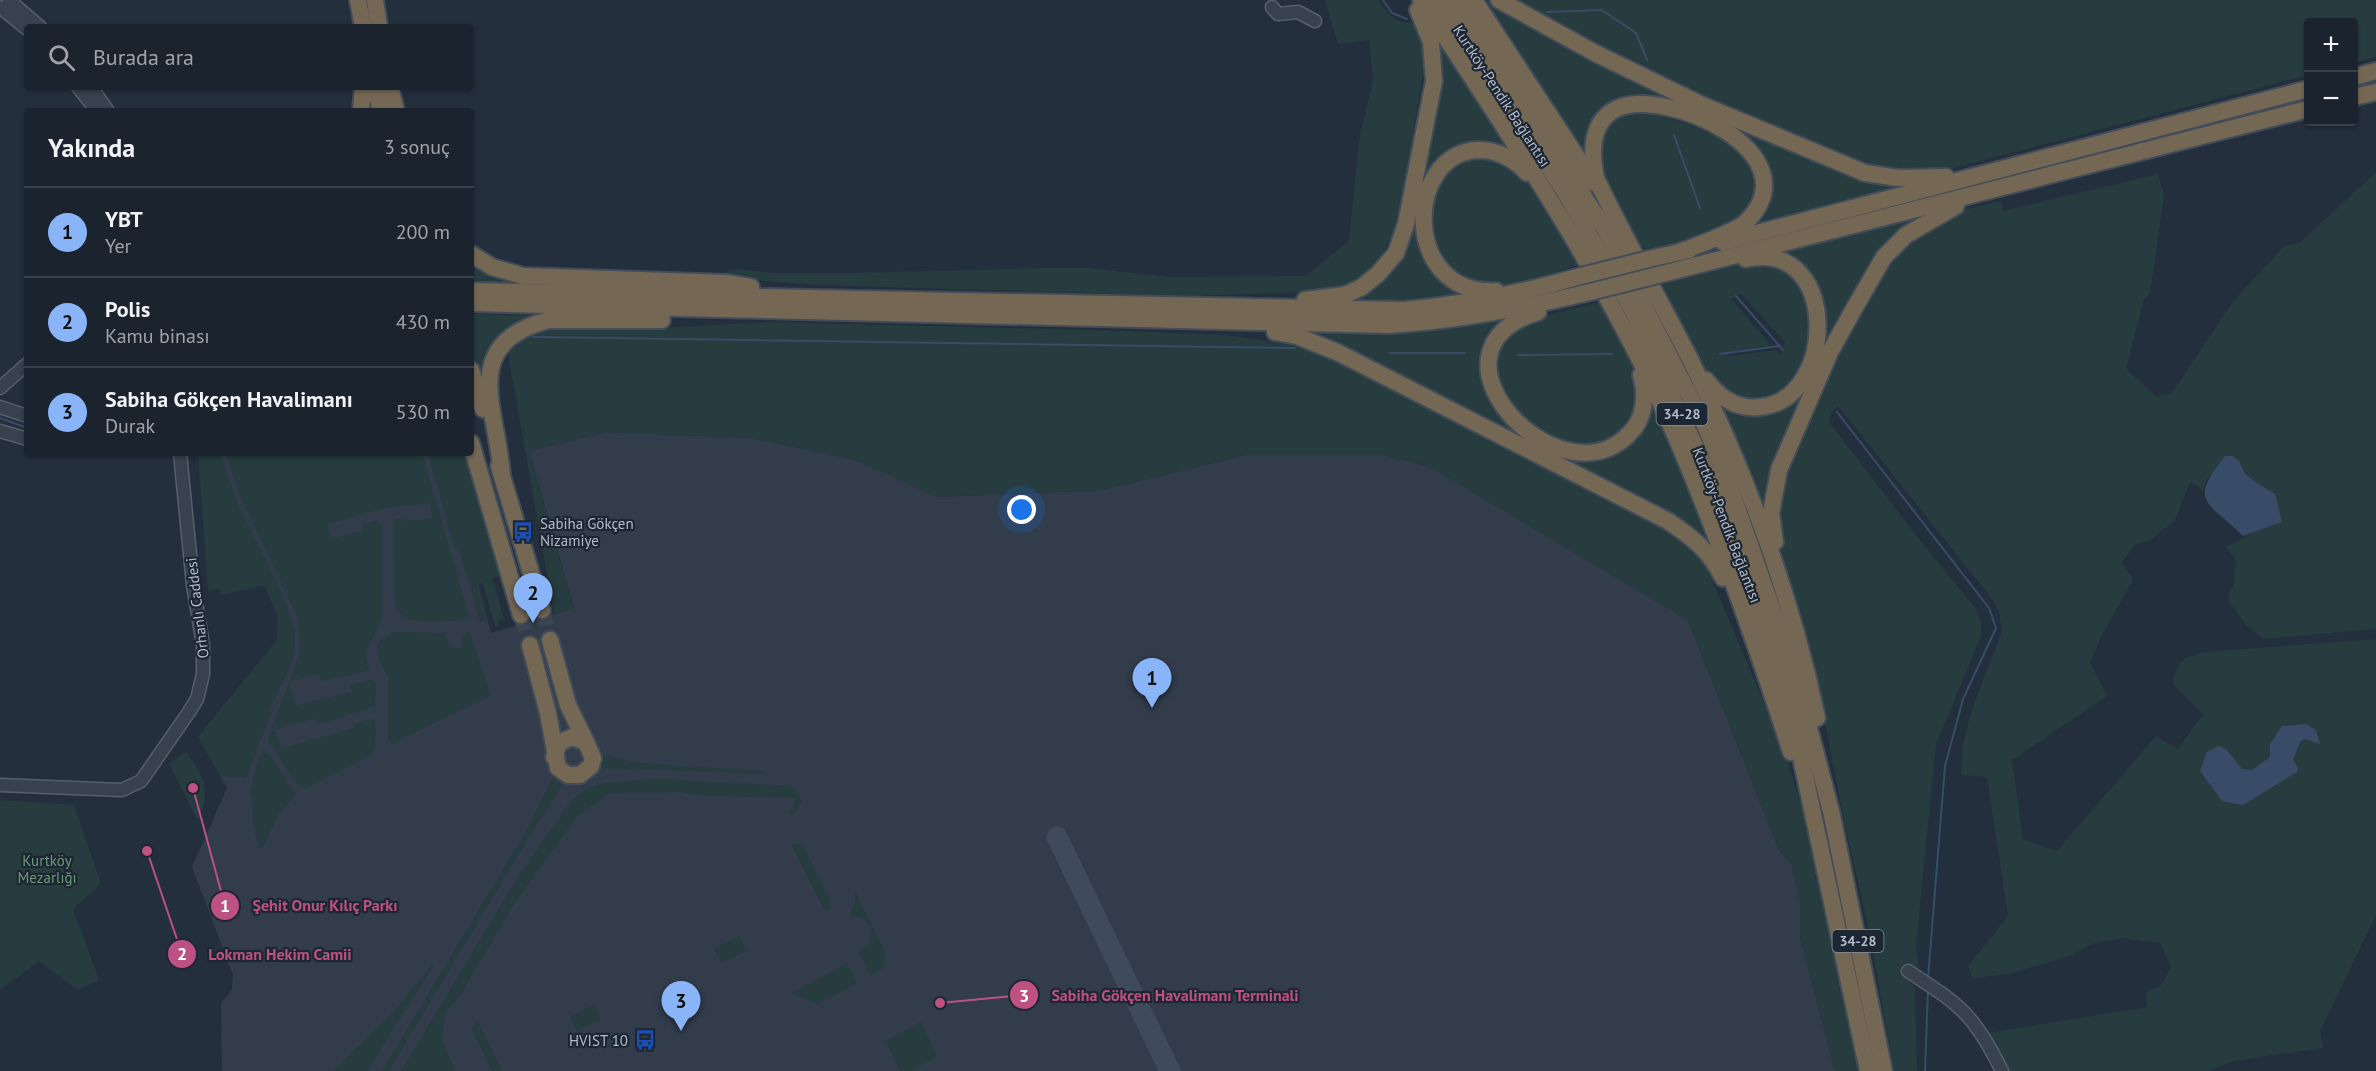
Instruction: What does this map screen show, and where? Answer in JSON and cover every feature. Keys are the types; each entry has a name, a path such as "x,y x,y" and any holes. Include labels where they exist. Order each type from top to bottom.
{"highway":[{"path":"357,24 358,0"},
{"path":"358,0 362,24"},
{"path":"375,0 379,24"},
{"path":"1224,316 1345,296 1378,274 1396,253 1406,224 1434,81 1431,42 1413,0"},
{"path":"1421,0 1551,200 1634,351 1668,420 1722,550 1790,748 1827,871"},
{"name":"Kurtköy-Pendik Bağlantısı","path":"1439,0 1563,189 1633,311 1692,435 1717,494 1760,612 1796,734 1868,1071"},
{"name":"Kurtköy-Pendik Bağlantısı","path":"1456,0 1605,229 1706,428 1770,597 1795,675 1832,811 1884,1071"},
{"path":"1474,0 1612,211"},
{"path":"1499,0 1595,53 1702,105 1865,173 1924,179 2027,164"},
{"path":"2358,76 2376,71"},
{"path":"361,108 363,90"},
{"path":"376,90 380,108"},
{"path":"391,90 395,108"},
{"path":"1681,260 2304,90"},
{"path":"2358,96 2376,92"},
{"path":"474,291 820,297 1387,325 1432,323 1483,315 1590,292 1658,275 1744,224 1763,200 1764,173 1754,154 1723,130 1700,119 1664,108 1637,104 1616,109 1602,121 1594,138 1592,159 1596,178 1612,211 1690,360 1731,449 1783,587 1805,658 1829,775 1832,811"},
{"path":"1681,260 1984,192 2304,110"},
{"path":"1531,291 1484,291 1466,288 1447,278 1432,257 1427,244 1424,223 1426,200 1440,167 1467,150 1501,153 1521,165 1551,200"},
{"path":"1783,587 1771,513 1774,491 1783,460 1830,352 1884,256 1906,234 1984,192"},
{"path":"474,256 492,267 523,276 727,283 820,297"},
{"path":"474,303 828,314 1224,316 1404,310 1468,303 1531,291 1649,259 1780,260 1790,265 1807,282 1818,318 1816,344 1806,372 1798,386 1778,403 1753,408 1725,399 1717,394 1690,360"},
{"path":"1590,292 1524,317 1511,324 1500,336 1489,357 1488,370 1490,383 1502,407 1526,431 1542,441 1577,452 1605,450 1621,443 1631,433 1643,410 1643,381 1634,351"},
{"path":"502,476 501,453 488,398 489,378 497,352 520,330 549,320 694,319 828,314"},
{"path":"1224,316 1297,336 1339,353 1668,521 1697,541 1714,560 1750,632"},
{"path":"474,380 542,610"},
{"path":"474,453 521,615"},
{"path":"530,645 548,713 554,757 563,773 580,775 593,762 592,749 586,742 568,705 550,640"},
{"path":"554,757 557,746 565,739 576,737 586,742"}],"street":[{"path":"9,0 37,24"},
{"path":"1299,0 1290,8 1281,10 1272,7 1278,14 1298,12 1314,21"},
{"path":"0,7 24,27"},
{"path":"80,90 95,108"},
{"path":"92,90 106,108"},
{"path":"0,388 24,367"},
{"path":"0,407 24,415"},
{"path":"0,431 24,438"},
{"name":"Orhanlı Caddesi","path":"0,785 99,790 129,789 141,781 196,699 203,674 204,653 193,585 180,456"},
{"path":"1913,974 1967,1012 1990,1047 2001,1071"}],"shaded area":[{"path":"605,432 752,438 856,460 938,497 1102,490 1245,455 1383,455 1429,466 1688,620 1779,850 1792,865 1800,900 1800,937 1835,1071 222,1071 221,1003 232,990 233,975 192,867 227,788 198,737 277,640 278,616 206,456 445,456 491,633 574,608 529,451"}],"green space":[{"path":"1325,0 1378,0 1394,18 1416,24 1425,48 1427,64 1424,65 1405,187 1393,234 1378,262 1362,276 1340,287 1314,292 1186,296 820,285 707,277 737,269 772,273 852,273 1043,268 1089,268 1168,277 1306,276 1349,241 1359,141 1373,80 1369,40 1338,44"},
{"path":"1480,0 1494,0 1527,20 1902,183 1901,189 1748,228 1766,206 1772,187 1771,176 1756,146 1739,132 1717,122 1622,100 1586,161"},
{"path":"1510,0 2376,0 2376,57 2358,62 2358,18 2304,18 2304,76 1931,174 1858,165 1703,100"},
{"path":"1435,31 1516,154 1491,144 1433,166 1427,237 1430,263 1434,273 1441,280 1470,296 1412,301 1344,302 1389,271 1420,186 1429,153 1441,83 1441,62"},
{"path":"1640,111 1676,120 1720,138 1739,151 1753,165 1758,182 1753,201 1742,221 1708,235 1640,250 1609,192 1601,170 1599,150 1603,133 1616,120"},
{"path":"1474,157 1501,160 1510,165 1530,184 1578,265 1526,281 1496,287 1473,285 1441,266 1430,221 1434,191 1455,162"},
{"path":"2376,172 2376,629 2264,639 2245,624 2228,600 2229,591 2233,588 2236,560 2226,547 2266,526 2276,526 2248,475 2241,469 2240,462 2207,478 2203,490 2190,482 2175,520 2150,540 2134,546 2122,562 2133,580 2102,635 2090,663 2107,696 2012,760 2023,839 2057,851 2156,736 2178,749 2203,714 2173,684 2177,669 2185,659 2204,652 2376,639 2376,915 2320,1031 2323,1048 2233,1061 2208,1071 2007,1071 1988,1033 2147,1007 2146,992 2161,986 2171,967 2160,943 2122,938 2092,944 2072,955 2009,974 1972,978 1968,966 2008,916 1987,777 1961,775 1963,745 1972,709 2002,632 1999,611 1990,596 1838,406 1831,412 1829,422 1976,609 1981,622 1981,636 1936,744 1916,946 1919,970 1909,966 1903,974 1915,989 1917,1071 1894,1071 1870,934 1844,821 1822,706 1795,594 1782,557 1776,519 1777,494 1816,395 1872,286 1905,241 1952,213 2001,201 2003,211 2158,174 2164,195 2150,294 2144,299 2126,369 2156,396 2172,393 2232,303 2283,247 2301,242"},
{"path":"1925,213 1832,338 1766,529 1712,394 1783,407 1801,394 1813,374 1819,291 1770,253"},
{"path":"474,262 534,285 474,287"},
{"path":"1745,263 1777,265 1802,286 1810,319 1806,351 1793,379 1775,395 1759,401 1742,400 1722,391 1705,369 1661,285","holes":["1741,294 1785,342 1780,355 1776,350 1728,356 1728,352 1771,345 1731,299"]},
{"path":"1600,302 1632,366 1640,389 1630,426 1589,448 1543,436 1499,394 1497,346 1525,321"},
{"path":"474,314 553,316 531,320 485,374 476,362"},
{"path":"1510,319 1485,355 1526,435 1610,454 1631,441 1650,394 1683,479 1715,546 1660,506 1331,341 1303,331 1407,330"},
{"path":"769,322 1224,335 1304,346 1670,530 1690,545 1704,561 1784,750 1803,811 1852,1026 1859,1071 1835,1071 1800,937 1800,900 1792,865 1779,850 1688,620 1427,465 1383,455 1245,455 1102,490 937,497 856,460 752,438 605,432 529,451 574,609 554,614 507,348 527,335 549,329 645,329"},
{"path":"198,456 221,456 237,502 283,595 295,630 295,653 269,711 271,714 246,778 221,776 198,737 277,640 278,616 265,585 221,595 219,589 208,591"},
{"path":"226,456 423,456 469,616 463,620 416,620 400,614 395,607 394,520 432,519 431,503 385,508 328,524 332,539 363,531 362,525 375,521 382,526 381,621 365,652 369,668 367,671 321,681 319,674 289,682 300,653 298,618 242,501"},
{"path":"429,456 467,456 501,575 492,578 504,619 498,621 499,626 495,627 483,583 477,584 487,620 480,622 459,549 454,547"},
{"path":"392,632 445,633 450,648 462,648 463,635 470,632 491,695 391,744 388,739 388,677 378,657 377,647 380,641"},
{"path":"371,680 376,684 375,706 316,725 314,718 275,730 281,749 354,728 353,724 371,719 375,721 376,730 372,755 306,788 298,786 268,740 289,682 295,706 352,692 350,685"},
{"path":"186,752 198,769 204,785 204,801 198,821 169,764"},
{"path":"263,753 268,753 296,795 279,813 263,847 259,848 253,824 252,794 250,793 257,762"},
{"path":"598,754 638,763 759,771 770,774 596,768"},
{"path":"554,775 565,781 528,838 389,1071 382,1071 529,826"},
{"path":"657,779 793,786 802,801 798,809 790,814 789,810 794,809 795,798 694,795 682,792 610,793 578,815 512,907 461,994 445,1014 442,1040 455,1071 401,1071 514,883 571,801 587,789 604,783"},
{"name":"Kurtköy Mezarlığı","path":"0,800 74,805 101,884 73,909 99,980 78,990 39,961 0,990"},
{"path":"799,843 804,847 830,901 830,908 825,912 792,846"},
{"path":"855,891 885,952 885,967 870,975 858,951 870,943 871,928 863,918 849,915 855,905"},
{"path":"739,936 746,951 721,963 714,948"},
{"path":"847,963 857,983 818,1004 792,993"},
{"path":"431,965 434,965 367,1071 333,1071 397,1008"},
{"path":"594,1004 601,1019 577,1031 570,1016"},
{"path":"477,1020 502,1071 492,1071 472,1029"},
{"path":"921,1022 937,1056 910,1071 900,1071 886,1041"}],"water":[{"path":"2225,456 2233,456 2240,462 2249,477 2275,494 2282,522 2243,536 2212,508 2205,493 2207,483"},
{"path":"2306,724 2316,730 2320,744 2305,739 2300,742 2293,760 2298,768 2297,772 2243,805 2222,801 2200,771 2207,752 2219,746 2227,750 2242,769 2252,770 2270,757 2270,744 2282,726"}],"waterway":[{"path":"1383,0 1392,13 1407,19"},
{"path":"1547,12 1602,10 1636,33 1647,60"},
{"path":"1674,135 1700,208"},
{"path":"1736,296 1783,350"},
{"path":"533,337 1295,348"},
{"path":"1720,354 1779,346"},
{"path":"1390,353 1465,353"},
{"path":"1518,355 1612,354"},
{"path":"1837,412 1989,608 1996,628 1963,699 1945,766 1928,978"},
{"path":"0,418 24,427"},
{"path":"1925,1071 1928,990"}],"taxiway":[{"path":"1057,837 1170,1071"}],"tunnel":[{"path":"542,610 550,640"},
{"path":"521,615 530,645"}],"place":[{"name":"Sabiha Gökçen Nizamiye","path":"523,532"},
{"name":"Polis","path":"533,623"},
{"name":"YBT","path":"1152,708"},
{"name":"Şehit Onur Kılıç Parkı","path":"193,788"},
{"name":"Lokman Hekim Camii","path":"147,851"},
{"name":"Sabiha Gökçen Havalimanı Terminali","path":"940,1003"},
{"name":"Sabiha Gökçen Havalimanı","path":"681,1031"},
{"name":"HVIST 10","path":"645,1040"}]}
